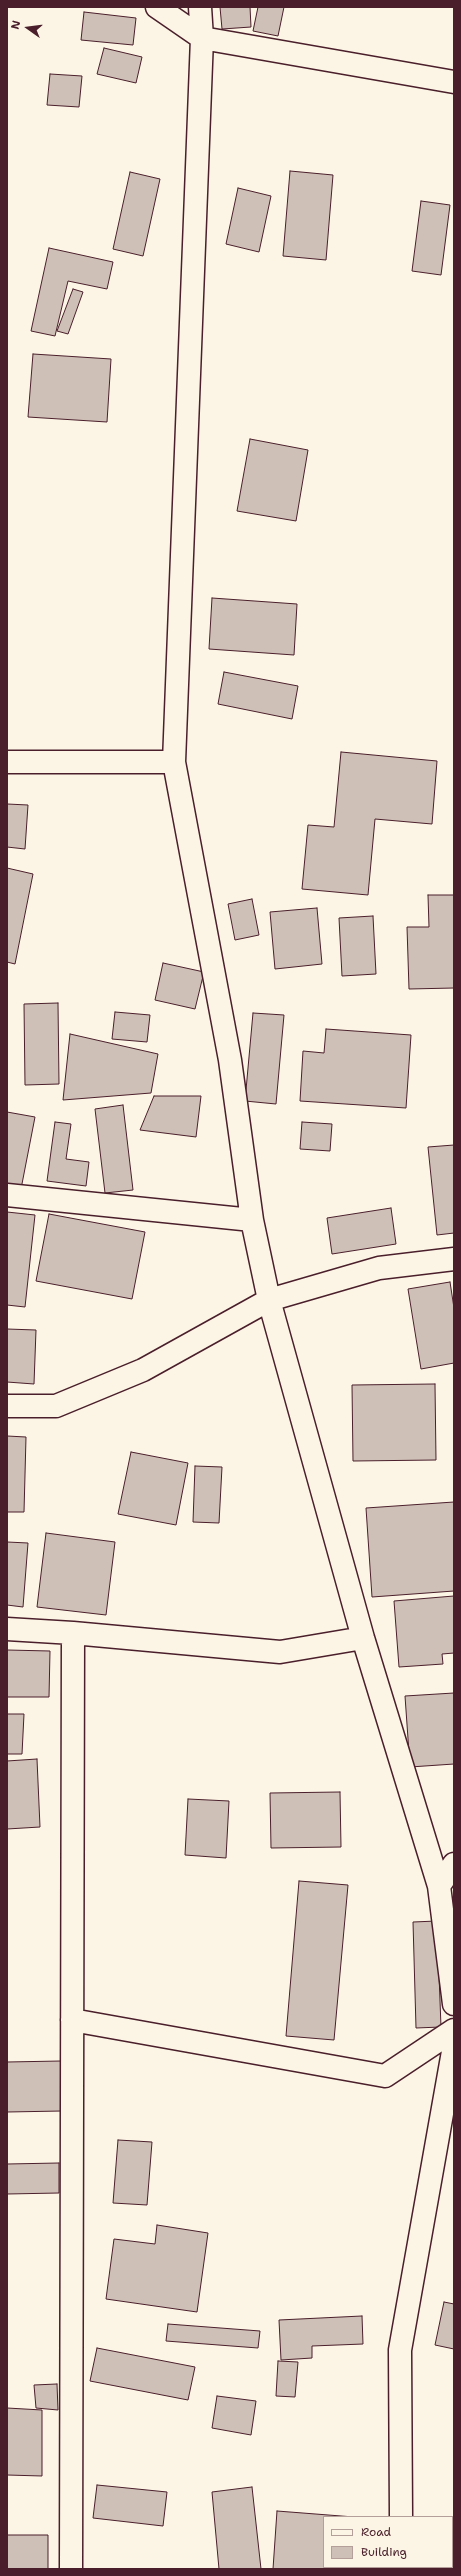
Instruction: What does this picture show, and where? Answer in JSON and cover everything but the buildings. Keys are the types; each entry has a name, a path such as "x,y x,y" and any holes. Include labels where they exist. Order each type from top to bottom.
{"street":[{"path":"157,7 202,38 454,82"},
{"path":"200,7 202,38 174,762 230,1060 252,1220 269,1300 364,1638 439,1886 454,2004"},
{"path":"7,762 174,762"},
{"path":"7,1195 252,1220"},
{"path":"7,1406 56,1406 143,1370 269,1300 379,1268 454,1259"},
{"path":"7,1629 73,1633 280,1652 364,1638"},
{"path":"72,2569 73,1633"},
{"path":"439,1886 454,1864"},
{"path":"72,2020 385,2076 454,2030"},
{"path":"401,2516 400,2350 454,2046"}]}
